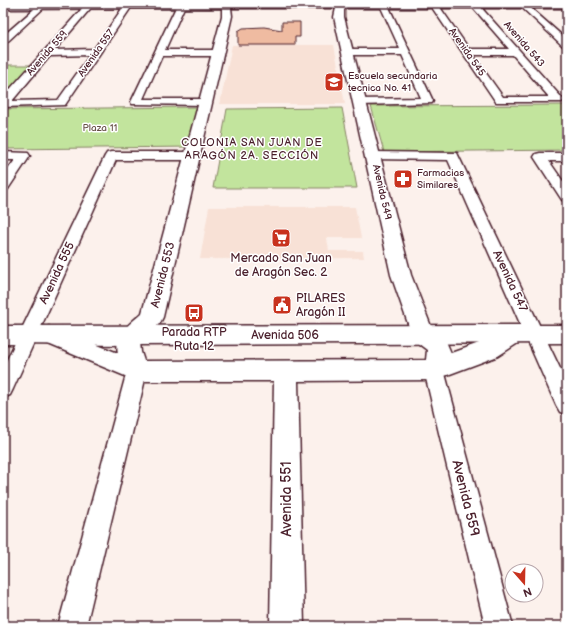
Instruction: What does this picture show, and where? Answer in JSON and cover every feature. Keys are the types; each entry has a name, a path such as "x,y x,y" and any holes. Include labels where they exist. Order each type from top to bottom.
{"street":[{"path":"374,3 407,6 434,4 567,4"},
{"path":"3,6 44,4 129,4 158,6 183,4 384,4"},
{"path":"3,41 44,4"},
{"name":"Avenida 559","path":"3,104 90,4"},
{"name":"Avenida 557","path":"3,104 61,103 129,4"},
{"path":"183,4 158,53 136,102 206,102"},
{"path":"360,102 428,101 384,4"},
{"name":"Avenida 545","path":"434,4 500,100"},
{"name":"Avenida 543","path":"474,4 558,100 500,100"},
{"path":"522,4 567,46"},
{"name":"Avenida 553","path":"132,336 152,317 227,16 224,5"},
{"name":"Avenida 549","path":"344,5 338,10 338,12 347,52 401,275 423,335"},
{"path":"48,52 96,52"},
{"path":"347,52 406,52"},
{"path":"468,52 515,52"},
{"path":"158,53 218,53"},
{"path":"3,156 24,156 3,186"},
{"name":"Avenida 555","path":"3,389 39,334 111,156 192,156"},
{"name":"Avenida 547","path":"373,156 453,156 524,334 567,405"},
{"path":"567,157 540,157 567,197"},
{"path":"39,334 137,371 286,371 434,370 490,349 524,334"},
{"name":"Avenida 506","path":"3,335 39,334 132,336 567,334"},
{"path":"423,335 433,340 439,347 440,357 434,370"},
{"path":"72,626 137,371 127,349 128,341 132,336"},
{"name":"Avenida 559","path":"434,370 499,626"},
{"name":"Avenida 551","path":"286,371 287,626"}],"shaded area":[{"path":"232,45 334,45 345,104 220,104"},
{"path":"209,207 355,207 361,238 327,238 329,251 363,251 364,258 200,259"}],"green space":[{"path":"3,65 31,65 3,98"},
{"path":"567,105 567,150 384,152 371,106"},
{"name":"Plaza 11","path":"201,107 192,147 3,149 3,109"},
{"path":"342,108 357,188 213,188 227,109"}],"building":[{"path":"282,22 300,22 300,37 295,37 295,45 238,45 238,31 243,28 264,27 282,30"}],"place":[{"name":"Escuela secundaria tecnica No. 41","path":"334,82"},
{"name":"Farmacias Similares","path":"403,179"},
{"name":"Mercado San Juan de Aragón Sec. 2","path":"281,238"},
{"name":"PILARES Aragón II","path":"282,305"},
{"name":"Parada RTP Ruta 12","path":"194,313"}],"district":[{"name":"COLONIA SAN JUAN DE ARAGÓN 2A. SECCIÓN","path":"252,148"}]}
